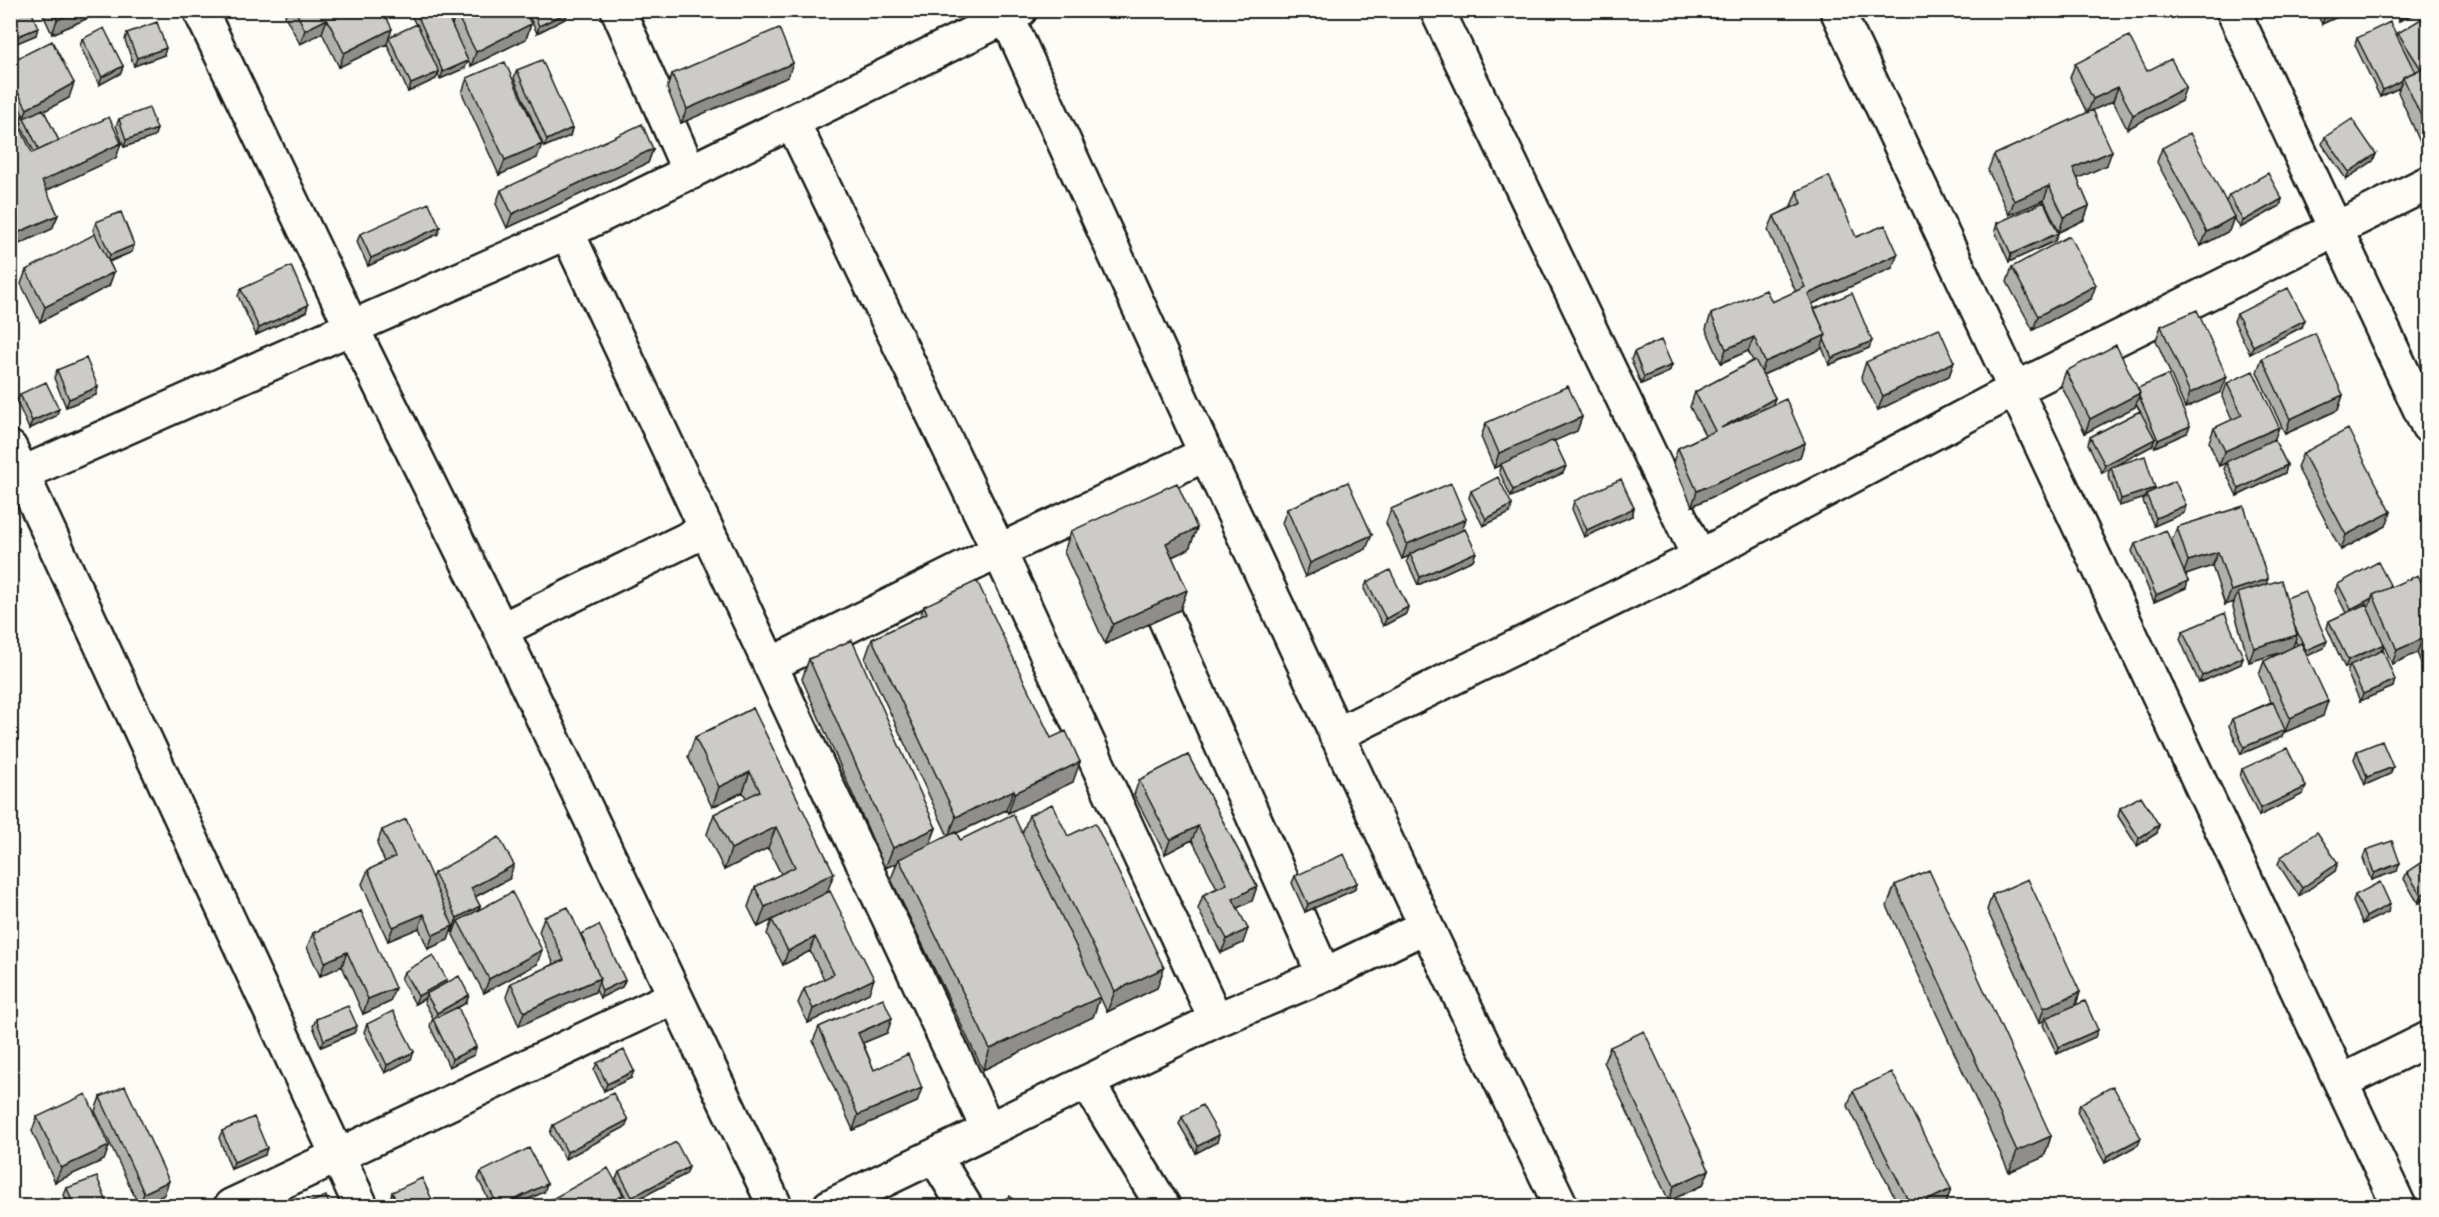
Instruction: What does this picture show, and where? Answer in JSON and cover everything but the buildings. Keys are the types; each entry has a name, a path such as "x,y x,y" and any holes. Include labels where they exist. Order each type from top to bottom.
{"street":[{"path":"200,10 352,328 501,630 775,1206"},
{"path":"618,10 690,173"},
{"path":"1437,10 1699,557"},
{"path":"1838,10 2399,1206"},
{"path":"2233,10 2428,426"},
{"path":"361,1206 15,467 352,328 567,232 793,123 1011,13 1206,454 1426,927 1561,1206"},
{"path":"793,123 999,551 1216,1020"},
{"path":"1336,735 1699,557 2016,389 2428,183"},
{"path":"567,232 988,1129"},
{"path":"770,664 999,551 1206,454"},
{"path":"1112,499 1324,975"},
{"path":"501,630 706,530"},
{"path":"830,1206 1216,1020 1324,975 1426,927"},
{"path":"231,1206 674,997"},
{"path":"2341,1082 2428,1039"},
{"path":"1087,1082 1163,1206"},
{"path":"935,1157 965,1206"}]}
